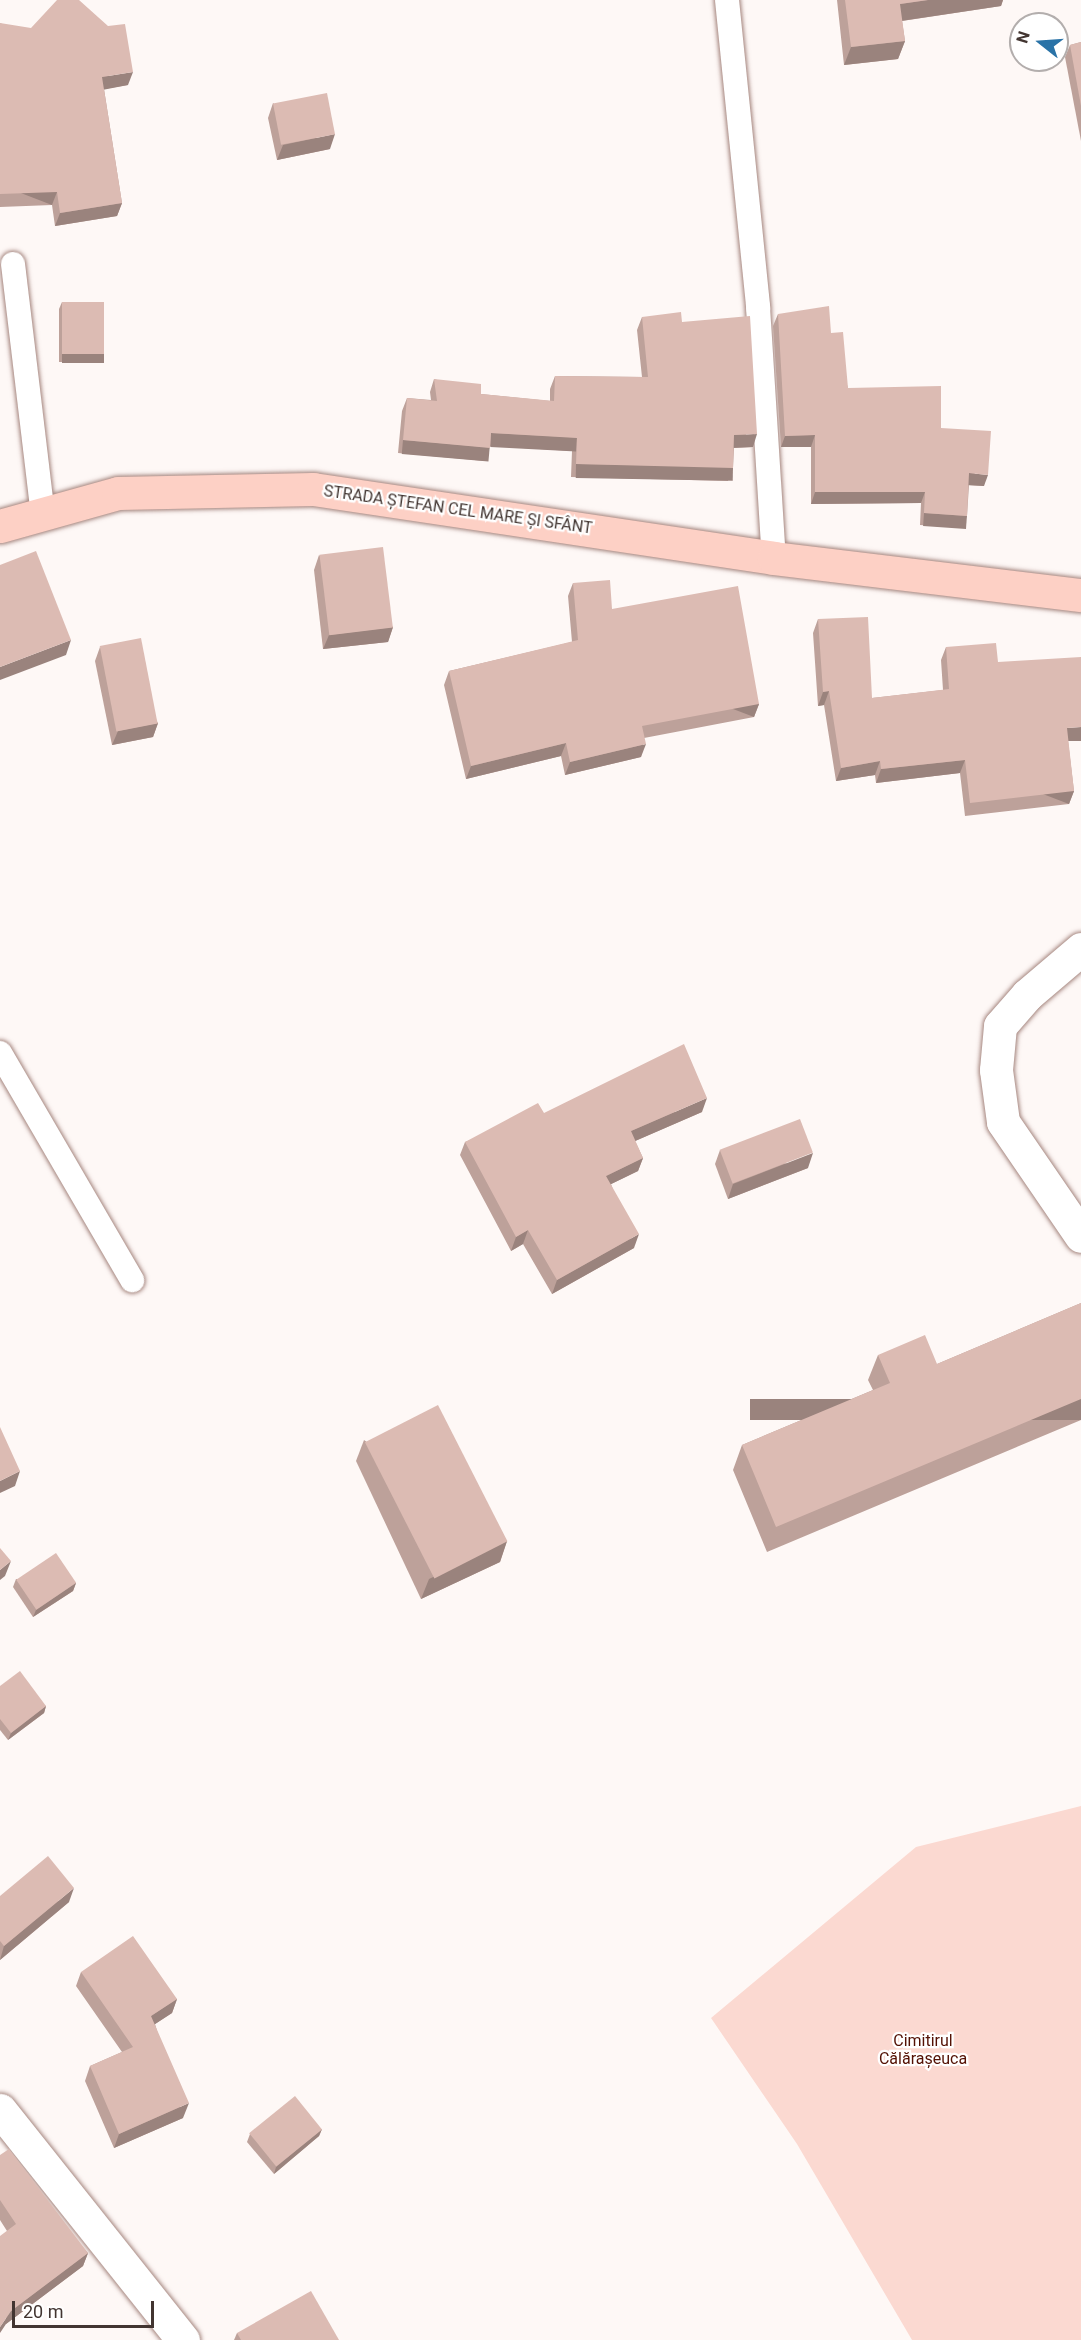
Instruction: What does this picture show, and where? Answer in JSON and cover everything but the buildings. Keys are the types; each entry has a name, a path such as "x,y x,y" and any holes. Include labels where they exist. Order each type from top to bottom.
{"main road":[{"name":"STRADA ȘTEFAN CEL MARE ȘI SFÂNT","path":"0,526 118,493 313,489 774,558 1081,595"}],"street":[{"path":"1081,949 1027,995 1000,1026 996,1070 1004,1122 1012,1139 1081,1236"},
{"path":"0,2110 183,2340"}],"lane":[{"path":"727,0 757,295 774,558"},
{"path":"13,264 43,514"},
{"path":"0,1053 132,1280"}],"green space":[{"name":"Cimitirul Călărașeuca","path":"1081,1806 1081,2340 912,2340 797,2144 711,2018 916,1847"}]}
